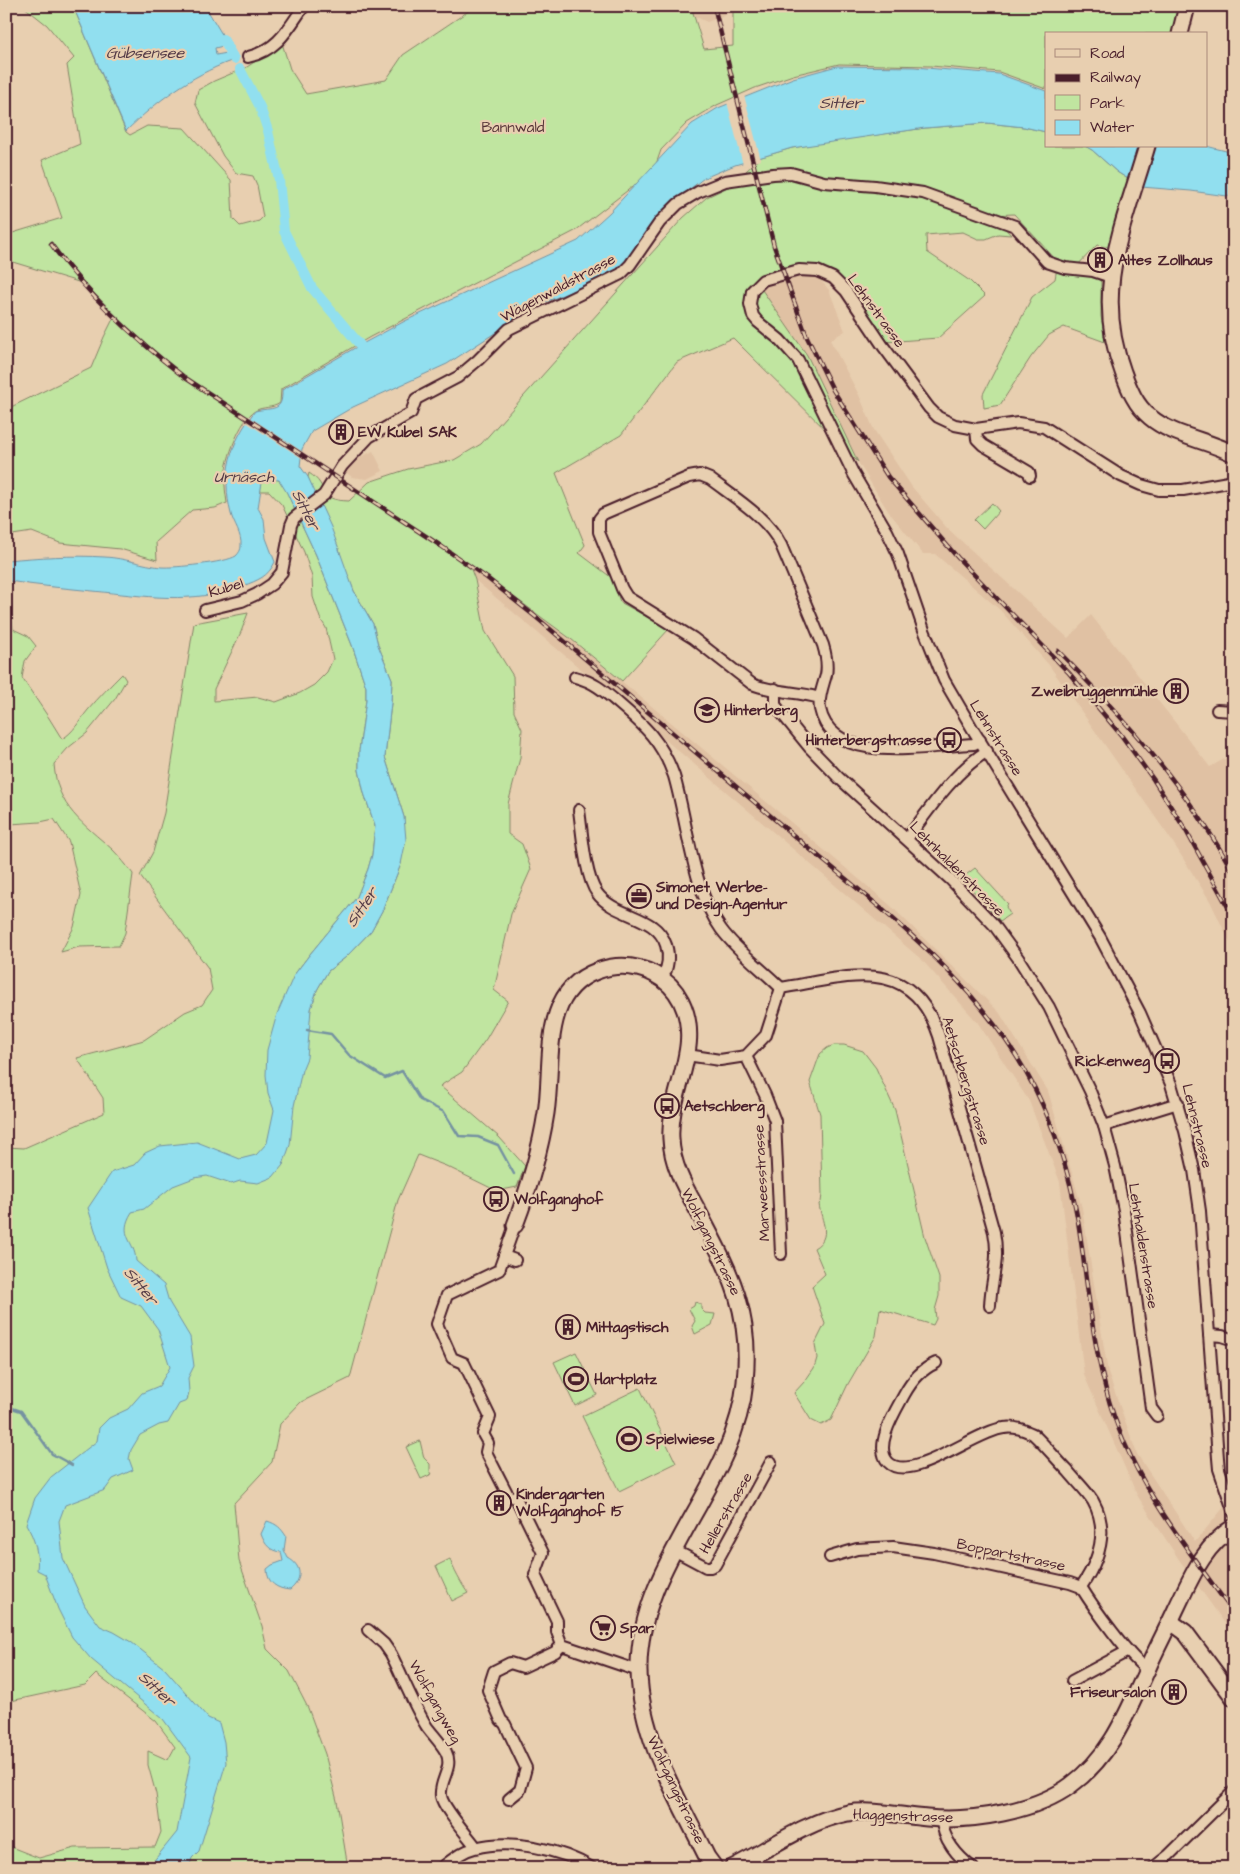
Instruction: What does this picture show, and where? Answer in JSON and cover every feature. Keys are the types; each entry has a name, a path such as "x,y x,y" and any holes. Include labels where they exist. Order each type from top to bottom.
{"street":[{"path":"248,57 259,54 274,46 304,6"},
{"path":"1180,32 1187,6"},
{"path":"1146,148 1114,259 1109,308 1114,342 1126,380 1138,404 1150,417 1166,428 1207,442 1234,454"},
{"name":"Wägenwaldstrasse","path":"294,518 324,496 342,466 369,437 411,413 416,399 458,377 509,329 621,274 630,265 660,222 678,204 709,186 724,181 791,173 824,182 876,186 923,193 1015,226 1047,262 1065,268 1093,271 1111,277"},
{"name":"Lehnstrasse","path":"1234,481 1183,490 1159,490 1141,485 1121,476 1044,427 1018,423 976,429 966,428 949,422 938,417 929,408 883,346 846,291 833,278 817,271 800,270 763,280 752,291 750,304 753,316 780,340 802,365 842,452 898,554 924,630 944,680 1100,937 1157,1050 1178,1103 1190,1150 1199,1204 1218,1458 1230,1488 1234,1513"},
{"path":"976,429 977,439 983,445 1029,472 1030,476"},
{"path":"820,698 752,684 698,642 627,597 599,532 599,519 603,514 689,477 700,475 710,479 762,520 775,533 782,545 824,645 826,673 820,698 822,715 829,728 839,738 857,746 875,748 974,744 980,740"},
{"name":"Kubel","path":"205,610 242,601 272,584 282,572 294,518"},
{"path":"575,677 587,680 600,688 640,722 658,743 671,767 677,786 702,890 709,909 730,939 781,988 766,1035 746,1056 720,1060 687,1055"},
{"name":"Lehnhaldenstrasse","path":"775,689 775,705 810,748 839,778 974,903 1018,958 1040,992 1067,1042 1090,1090 1104,1126 1115,1166 1124,1210 1151,1408 1157,1416"},
{"path":"1216,710 1234,711"},
{"path":"907,839 957,776 970,763 987,751"},
{"path":"579,810 592,886 612,907 649,923 660,933 665,940 669,956 667,969 662,979"},
{"name":"Wolfgangstrasse","path":"562,1645 557,1632 557,1621 535,1575 543,1553 516,1498 508,1495 486,1452 488,1443 483,1434 490,1417 464,1363 452,1358 437,1324 447,1296 500,1270 510,1258 515,1225 529,1188 541,1140 549,1096 553,1028 556,1013 563,998 583,978 596,971 611,967 635,967 662,979 674,990 685,1011 690,1036 672,1116 672,1147 682,1181 719,1252 739,1300 746,1331 747,1359 742,1404 715,1476 660,1577 648,1611 640,1646 638,1669 640,1695 645,1720 656,1752 707,1857 715,1868"},
{"name":"Aetschbergstrasse","path":"781,988 856,976 877,976 907,987 923,1002 939,1036 996,1242 997,1261 991,1289 990,1306"},
{"name":"Marweesstrasse","path":"746,1056 775,1121 781,1254"},
{"path":"1104,1126 1178,1103"},
{"path":"1209,1335 1222,1336 1234,1340"},
{"path":"936,1363 928,1366 905,1393 885,1433 882,1445 887,1461 895,1467 908,1468 946,1453 987,1432 1003,1428 1022,1429 1033,1434 1087,1493 1093,1501 1100,1518 1102,1528 1100,1548 1092,1571 1081,1587"},
{"name":"Hellerstrasse","path":"674,1550 706,1566 715,1565 771,1462"},
{"name":"Haggenstrasse","path":"732,1868 810,1826 847,1814 869,1812 942,1819 974,1817 1019,1809 1046,1800 1070,1786 1087,1772 1112,1742 1195,1570 1205,1553 1216,1540 1234,1527"},
{"name":"Boppartstrasse","path":"830,1557 857,1549 894,1547 934,1553 1049,1578 1081,1587 1128,1651 1138,1662 1147,1668"},
{"path":"1170,1622 1185,1632 1234,1698"},
{"name":"Wolfgangweg","path":"368,1630 384,1644 391,1654 426,1725 446,1752 448,1768 441,1786 441,1798 476,1847"},
{"path":"509,1799 520,1790 526,1768 488,1690 494,1671 510,1664 523,1667 555,1652 562,1645 633,1669 638,1669"},
{"path":"1072,1680 1128,1651"},
{"path":"1153,1868 1168,1856 1234,1791"},
{"path":"942,1819 943,1831 948,1842 960,1857 973,1868"},
{"path":"441,1868 465,1851 476,1847 502,1845 540,1848 565,1854 592,1868"}],"shaded area":[{"path":"682,6 729,6 726,15 707,22 682,10"},
{"path":"805,274 817,276 829,290 845,331 830,340 859,395 874,430 912,487 947,528 1068,638 1091,615 1210,767 1226,758 1234,760 1234,951 1210,901 1172,841 1049,665 1000,610 935,554 923,554 888,511 858,462 807,355 760,287"},
{"path":"373,451 383,471 367,479 352,477 344,471 349,463"},
{"path":"469,563 571,639 890,905 999,1012 1048,1091 1082,1208 1108,1373 1137,1454 1195,1542 1234,1495 1234,1636 1178,1558 1137,1495 1084,1375 1060,1182 1029,1101 978,1023 922,960 694,764 475,580"}],"green space":[{"name":"Bannwald","path":"23,6 73,6 126,132 130,135 147,126 184,128 231,180 233,219 240,226 259,221 263,217 257,185 253,176 236,173 223,156 195,103 198,90 247,67 282,43 290,69 306,94 386,80 403,55 476,6 691,6 704,49 733,46 733,6 1194,6 1189,32 1045,32 1045,89 999,72 931,66 839,64 793,75 755,88 717,105 687,123 661,150 654,170 575,231 370,337 281,389 280,403 261,408 249,415 235,440 226,469 227,503 215,508 192,510 156,542 157,560 120,549 60,543 32,532 6,536 6,403 11,407 91,368 115,315 85,284 6,260 6,235 62,218 42,160 80,144 67,65 74,58 47,25"},
{"path":"987,123 1024,127 1045,132 1045,148 1088,148 1117,172 1136,184 1117,249 1097,245 1072,271 1097,278 1101,282 1101,316 1105,342 1064,327 1049,335 1031,357 1000,405 984,408 983,394 1032,297 1055,279 1058,262 1014,214 993,215 1011,235 998,234 986,239 978,239 963,232 926,235 927,252 970,281 985,296 938,338 885,342 839,278 824,267 793,266 772,271 760,287 807,355 858,462 733,338 677,362 621,435 556,473 585,545 579,553 612,578 620,602 669,629 622,681 571,639 469,564 475,580 485,631 513,676 514,712 522,729 520,758 508,804 508,834 522,844 531,869 511,914 494,990 508,1001 486,1039 462,1072 440,1086 499,1137 525,1166 517,1187 497,1191 446,1166 418,1155 398,1200 350,1378 301,1402 280,1424 272,1462 234,1503 239,1561 262,1626 267,1649 289,1671 308,1708 325,1754 337,1801 348,1868 6,1868 6,1845 39,1858 75,1848 155,1847 161,1832 156,1794 148,1765 148,1751 168,1760 175,1747 156,1721 96,1674 85,1685 6,1702 6,1147 24,1148 104,1113 103,1098 77,1058 144,1040 185,1012 202,1005 212,990 208,968 140,876 153,852 164,813 194,623 248,613 214,689 214,701 258,697 276,702 300,693 314,685 327,672 333,659 326,628 320,618 313,597 312,577 304,552 282,505 269,491 260,491 262,482 272,478 283,484 316,555 352,645 366,687 359,751 359,770 364,793 375,826 372,855 357,897 294,975 308,1025 317,990 328,971 346,957 371,931 383,909 401,864 404,817 385,757 392,679 378,645 373,624 354,591 339,549 313,491 308,477 309,473 316,478 327,495 338,500 349,501 369,482 408,469 454,460 481,444 683,218 707,197 730,186 761,157 792,148 820,143 925,128"},
{"path":"992,503 999,511 983,529 974,520"},
{"path":"6,557 13,629 28,636 36,646 25,661 22,678 62,739 73,730 92,705 122,674 126,680 115,699 87,733 68,748 54,764 60,792 73,813 116,853 133,874 125,933 119,946 79,947 61,952 74,927 81,895 69,842 54,819 10,824 11,808 6,800"},
{"path":"975,868 1008,904 1006,907 1010,914 1000,921 962,878"},
{"path":"834,1045 844,1045 863,1051 876,1068 895,1110 925,1237 939,1278 939,1296 935,1310 936,1319 933,1325 880,1309 876,1336 848,1384 831,1420 821,1425 811,1420 794,1393 814,1368 817,1358 815,1344 825,1324 812,1286 825,1274 814,1248 823,1239 824,1228 819,1204 822,1195 820,1114 810,1082 820,1054"},
{"path":"695,1302 701,1304 701,1309 705,1313 715,1314 712,1325 695,1334 692,1326 695,1321 689,1309 694,1306"},
{"name":"Hartplatz","path":"576,1352 597,1395 575,1406 554,1362"},
{"name":"Spielwiese","path":"640,1388 676,1463 619,1491 582,1416"},
{"path":"420,1441 424,1458 430,1464 432,1474 421,1479 406,1447"},
{"path":"450,1559 468,1593 452,1601 436,1566"}],"water":[{"name":"Gübsensee","path":"73,6 205,6 223,36 219,39 223,46 215,48 216,55 227,53 231,61 202,74 175,90 126,131"},
{"name":"Sitter","path":"837,66 914,67 999,74 1045,91 1045,132 1024,127 987,123 925,128 792,148 735,165 704,178 668,206 652,223 619,269 606,277 548,301 528,303 512,322 447,364 353,407 312,431 302,449 300,466 308,477 331,527 354,591 373,624 378,645 392,679 385,757 404,817 406,840 401,864 383,909 371,931 346,957 328,971 317,990 311,1009 307,1058 302,1070 294,1106 290,1145 283,1165 273,1177 258,1183 240,1181 231,1184 207,1176 194,1178 173,1186 144,1209 132,1212 126,1227 126,1233 133,1248 136,1261 164,1285 169,1302 190,1337 194,1366 188,1378 189,1392 187,1401 179,1404 168,1423 159,1425 140,1435 131,1450 129,1459 133,1470 113,1479 105,1490 65,1505 59,1521 63,1558 85,1606 100,1626 131,1642 165,1669 208,1718 219,1723 224,1742 226,1763 199,1851 192,1858 189,1868 148,1868 177,1832 191,1757 163,1719 91,1659 72,1637 58,1609 45,1574 37,1570 36,1547 26,1524 35,1498 51,1477 97,1441 99,1428 109,1418 128,1409 142,1393 159,1386 170,1367 158,1329 141,1306 121,1297 107,1268 88,1208 112,1172 134,1165 145,1153 160,1146 197,1142 240,1159 256,1155 267,1143 274,1110 268,1093 266,1075 267,1050 277,1014 294,975 357,897 372,855 375,826 364,793 359,770 359,751 366,687 352,645 316,555 279,480 268,479 262,482 258,508 264,519 266,538 275,562 262,577 224,592 205,596 168,598 20,583 9,581 7,560 92,556 168,567 211,563 236,556 240,550 241,542 228,499 228,472 230,460 239,435 255,411 275,408 281,402 282,390 405,321 578,241 610,212 692,124 718,108 793,78"},
{"path":"1208,146 1234,153 1234,197 1141,187 1117,172 1088,148"},
{"path":"267,1521 276,1525 286,1536 284,1550 288,1558 293,1561 298,1569 299,1578 290,1590 277,1587 271,1582 267,1574 267,1569 283,1561 281,1552 268,1547 261,1534"}],"pier":[{"path":"744,95 761,160 743,165 727,102"},
{"path":"248,416 303,452 303,459 244,421"}],"waterway":[{"path":"223,39 234,59"},
{"path":"240,69 260,107 268,131 279,180 284,231 312,288 360,345 365,355"},
{"path":"307,1030 331,1034 349,1055 385,1078 402,1071 420,1100 444,1112 459,1136 478,1137 498,1145 514,1174"},
{"path":"6,1406 21,1411 52,1454 72,1465"}],"railway":[{"path":"714,6 774,246 807,337 833,390 888,477 958,558 1069,673 1121,735 1153,779 1185,829 1234,918"},
{"path":"51,244 96,299 165,362 184,377 487,578 861,891 927,950 958,981 1013,1050 1043,1105 1056,1137 1071,1187 1078,1221 1101,1369 1116,1421 1128,1451 1159,1508 1234,1613"},
{"path":"1058,651 1154,756 1197,813 1234,874"}],"place":[{"name":"Altes Zollhaus","path":"1100,260"},
{"name":"EW Kubel SAK","path":"341,432"},
{"name":"Zweibruggenmühle","path":"1176,691"},
{"name":"Hinterberg","path":"707,710"},
{"name":"Hinterbergstrasse","path":"949,740"},
{"name":"Simonet Werbe- und Design-Agentur","path":"639,896"},
{"name":"Rickenweg","path":"1167,1061"},
{"name":"Aetschberg","path":"667,1106"},
{"name":"Wolfganghof","path":"496,1199"},
{"name":"Mittagstisch","path":"568,1327"},
{"name":"Hartplatz","path":"576,1379"},
{"name":"Spielwiese","path":"629,1439"},
{"name":"Kindergarten Wolfganghof 15","path":"499,1503"},
{"name":"Spar","path":"603,1628"},
{"name":"Friseursalon","path":"1174,1692"}],"water label":[{"name":"Urnäsch","path":"244,477"}]}
